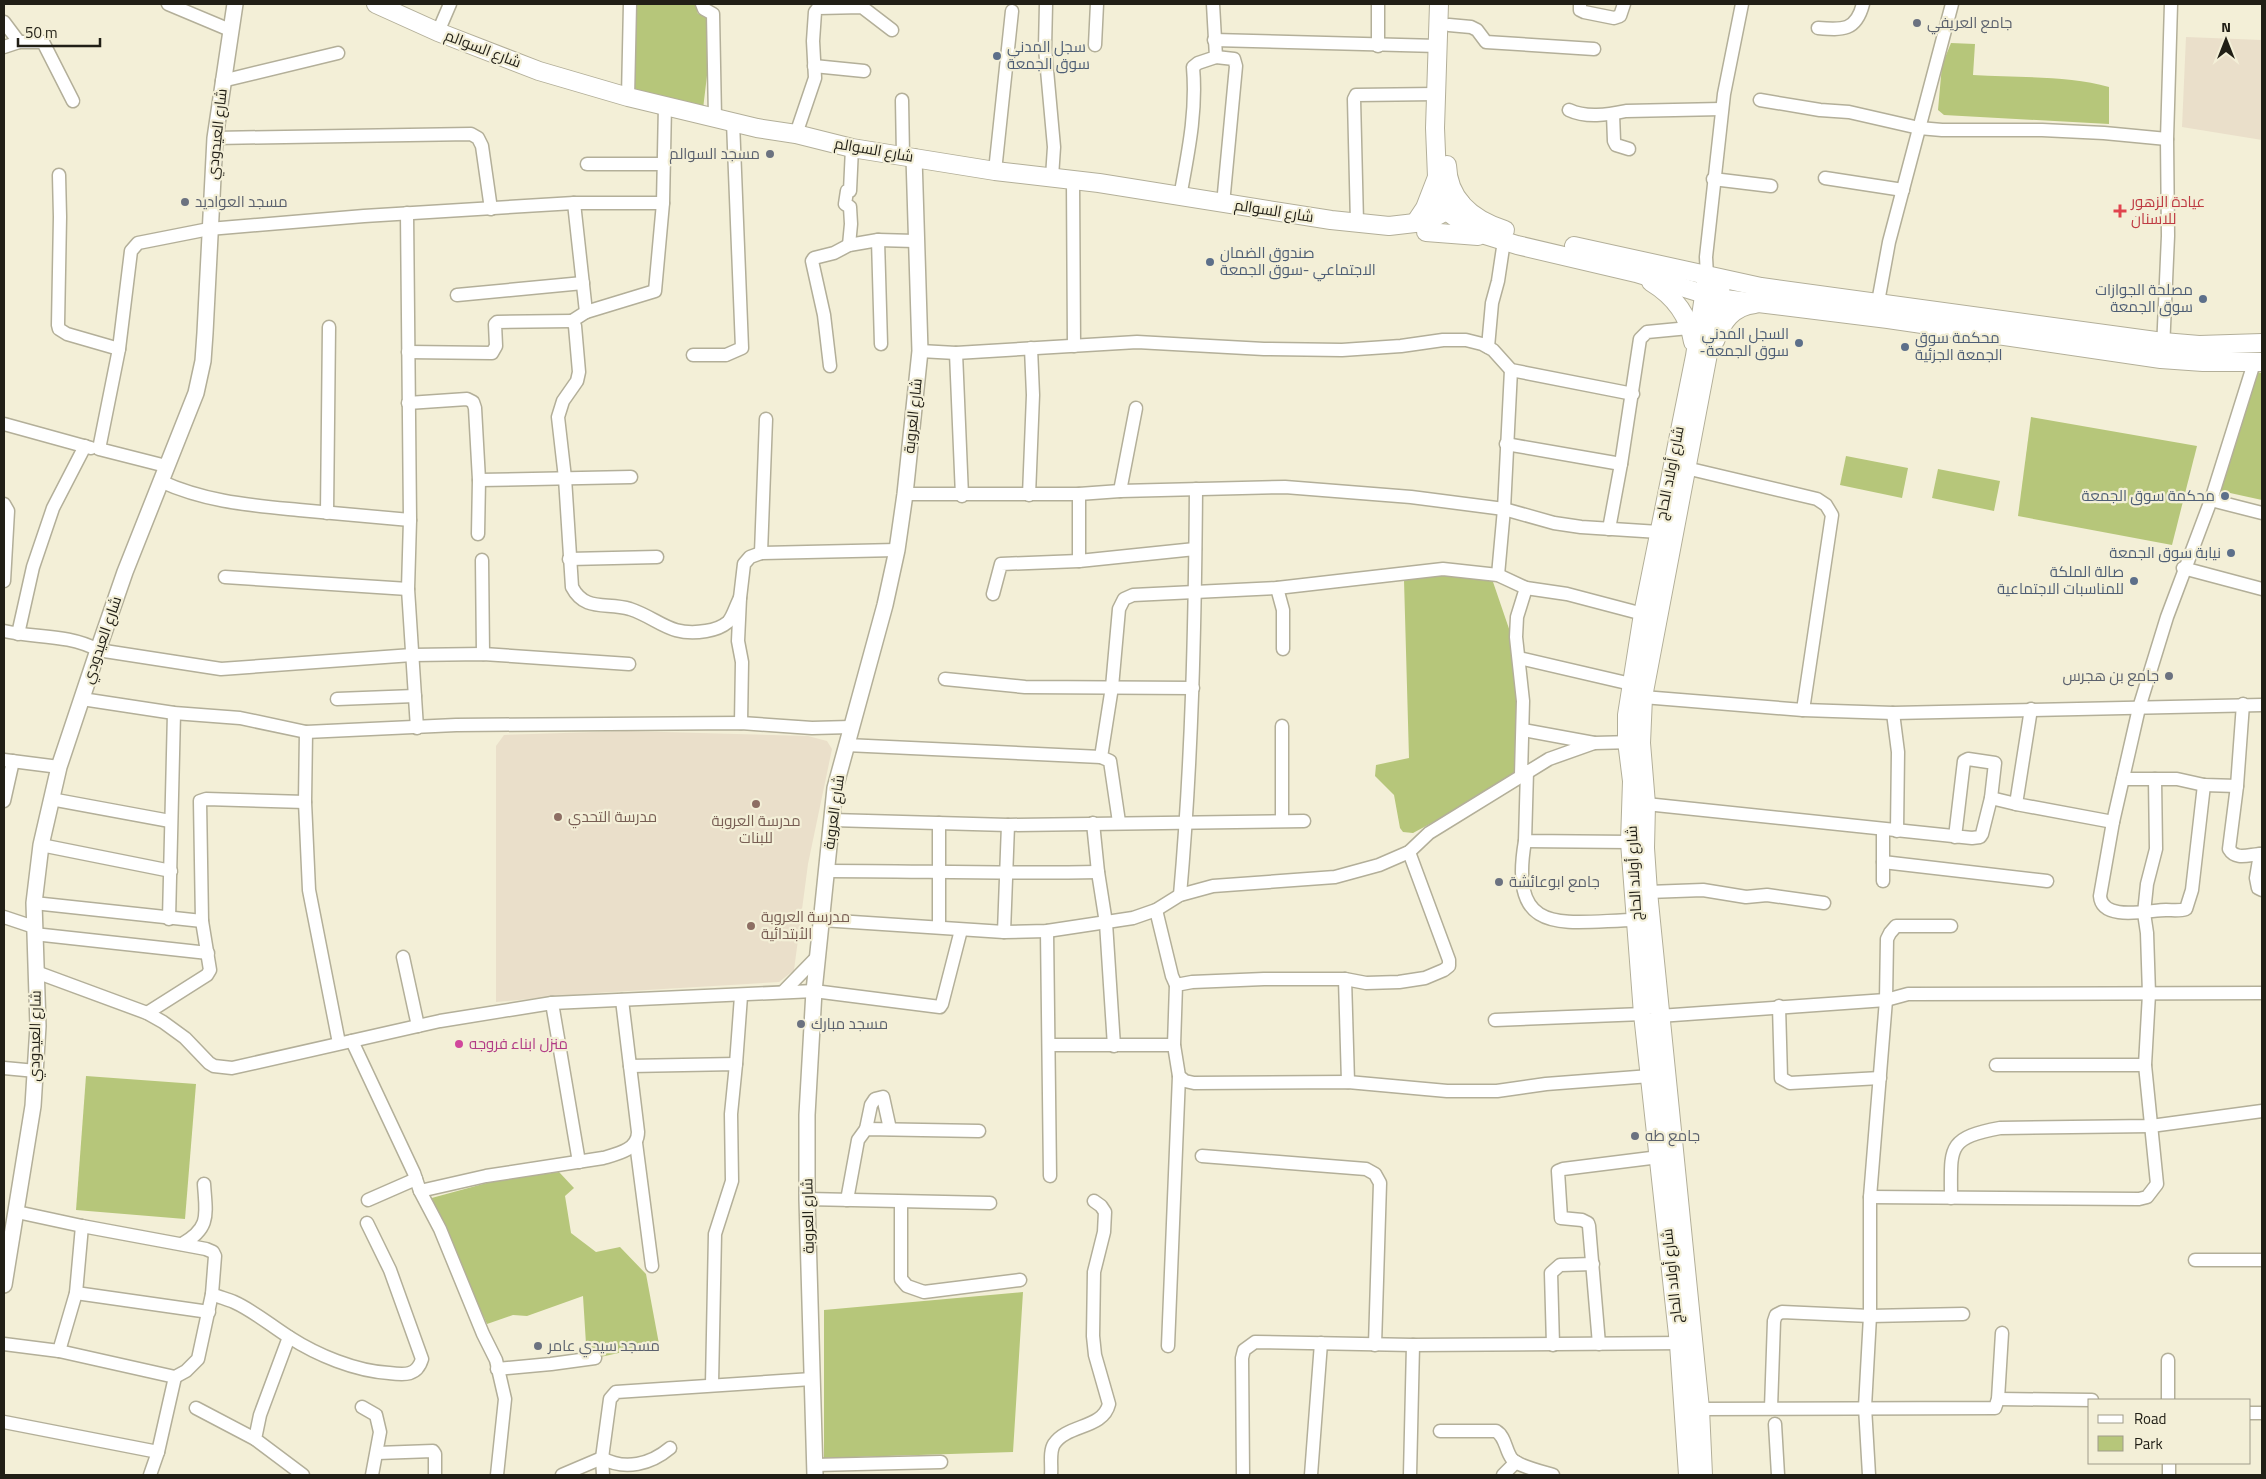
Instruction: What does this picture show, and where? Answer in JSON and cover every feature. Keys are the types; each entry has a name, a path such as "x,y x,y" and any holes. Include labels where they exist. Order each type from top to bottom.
{"main road":[{"name":"شارع السوالم","path":"376,4 438,32 539,71 628,97 757,128 796,134 852,148 995,171 1073,180 1357,223 1400,229 1420,228 1498,239"},
{"path":"1439,4 1437,176 1442,201 1458,211 1521,235 1761,287 1878,302 2162,350 2199,345 2262,344"},
{"path":"1450,4 1439,106 1447,175 1458,211 1475,232 1636,273 1710,296 2258,363"},
{"path":"1420,228 1437,176"},
{"path":"1420,228 1458,211"},
{"path":"1636,273 1672,297 1682,310 1700,358"},
{"name":"شارع أولاد الحاج","path":"1703,1475 1700,1409 1686,1343 1659,1157 1650,1076 1651,1015 1645,848 1646,804 1627,715 1637,690 1686,468 1700,358 1714,278"},
{"path":"1700,358 1730,315 1752,304 1773,304"},
{"name":"شارع أولاد الحاج","path":"1637,690 1643,614 1659,532 1700,358"},
{"name":"شارع أولاد الحاج","path":"1634,742 1630,842 1637,920 1651,1015 1686,1343 1688,1475"}],"street":[{"path":"168,4 230,30"},
{"name":"شارع العيدودي","path":"4,1285 33,1106 36,1071 38,1026 34,903 41,844 59,767 98,650 160,481 196,393 203,361 215,138 235,4"},
{"path":"438,32 450,4"},
{"path":"628,97 630,4"},
{"path":"702,4 704,9 713,14 715,118"},
{"path":"1046,4 1045,48 1054,147 1052,177"},
{"path":"1095,45 1097,4"},
{"path":"1213,4 1216,57"},
{"path":"1378,4 1378,46"},
{"path":"1580,4 1580,10 1584,12 1614,18 1620,16 1624,4"},
{"path":"1714,278 1706,257 1713,179 1727,72 1742,4"},
{"path":"1818,28 1846,28 1859,18 1863,4"},
{"path":"1878,302 1889,242 1952,4"},
{"path":"2162,350 2168,236 2167,139 2172,4 2164,4"},
{"path":"796,134 815,78 813,41 818,8 862,7 892,30"},
{"path":"995,171 1012,11"},
{"path":"4,22 19,42"},
{"path":"1449,25 1470,27 1477,30 1486,42 1594,49"},
{"path":"1214,40 1378,46 1438,46"},
{"path":"4,47 19,42 43,42 73,101"},
{"path":"222,81 338,53"},
{"path":"1180,197 1192,130 1195,101 1193,67 1198,63 1216,57 1230,57 1234,59 1236,66 1223,204"},
{"path":"814,66 864,71"},
{"path":"1357,223 1354,99 1356,95 1439,106"},
{"path":"902,100 908,156"},
{"path":"1760,100 1820,110 1849,112 1919,128 1942,130 2042,130 2167,139"},
{"path":"408,352 492,353 496,346 495,324 497,322 572,321 586,312 655,291 663,203 665,105"},
{"path":"1569,110 1585,115 1613,114 1626,111 1722,110"},
{"path":"1613,114 1614,141 1616,145 1629,149"},
{"path":"693,355 726,355 742,348 733,122"},
{"path":"215,138 471,134 478,138 482,146 491,208"},
{"path":"848,245 851,224 850,207 845,204 847,191 850,191 852,148"},
{"name":"شارع العروبة","path":"815,1470 807,1199 807,1115 814,991 836,788 885,605 897,550 905,494 920,350 916,241 908,156"},
{"path":"587,164 664,164"},
{"path":"59,174 59,329 67,334 119,349"},
{"path":"1825,178 1902,190"},
{"path":"1713,179 1771,186"},
{"path":"1073,180 1074,346"},
{"path":"99,449 119,349 131,251 134,246 144,241 209,229 407,213 574,203 663,203"},
{"path":"574,203 586,312"},
{"path":"407,213 410,520 408,589 417,728"},
{"path":"1488,347 1492,303 1498,281 1498,239"},
{"path":"878,240 881,344"},
{"path":"830,366 824,315 812,261 814,258 834,253 848,245 878,240 916,241"},
{"path":"457,295 583,284"},
{"path":"572,321 575,326 579,372 577,381 563,401 558,417 565,478 569,559 572,587 577,597 586,603 629,609 677,631 694,633 713,630 728,622 740,598"},
{"path":"327,512 329,327"},
{"path":"1609,529 1633,394 1640,340 1647,332 1689,328"},
{"path":"920,350 956,353 1137,342 1264,349 1342,350 1401,346 1443,340 1466,340 1488,347 1511,370 1633,394"},
{"path":"1029,495 1033,395 1031,348"},
{"path":"956,353 962,496"},
{"path":"2204,785 2192,890 2186,909 2144,913 2114,911 2100,903 2113,822 2139,708 2183,568 2211,500 2258,363"},
{"path":"1498,575 1504,509 1511,370"},
{"path":"408,403 471,400 475,408 480,480 478,534"},
{"path":"1120,491 1136,408"},
{"path":"761,553 766,419"},
{"path":"4,424 166,466"},
{"path":"1506,444 1621,464"},
{"path":"18,634 33,567 53,508 85,446"},
{"path":"1686,468 1817,499 1826,505 1832,516 1803,710"},
{"path":"480,480 631,477"},
{"path":"160,481 183,492 206,499 242,505 410,520"},
{"path":"905,494 962,496 1029,495 1285,487 1411,497 1504,509 1554,523 1659,532"},
{"path":"1180,895 1187,822 1193,688 1196,489"},
{"path":"1079,494 1079,561"},
{"path":"2211,500 2262,513"},
{"path":"4,504 8,510 4,581"},
{"path":"993,594 1001,564 1079,561 1195,548"},
{"path":"741,723 742,662 738,641 740,598 744,564 750,557 761,553 897,550"},
{"path":"569,559 657,557"},
{"path":"482,560 483,654"},
{"path":"2183,568 2262,589"},
{"path":"1101,757 1112,687 1119,609 1124,598 1142,593 1277,588 1443,569 1498,575 1526,588 1567,594 1643,614"},
{"path":"225,577 408,589"},
{"path":"1277,588 1283,610 1282,649"},
{"path":"1526,588 1517,617 1516,638 1519,658 1524,773 1525,841 1521,885 1529,906 1534,912 1554,921 1637,920"},
{"path":"4,631 70,639 85,643 98,650 221,669 412,655 483,654 629,664"},
{"path":"1519,658 1637,690 1803,710 1893,713 2262,705"},
{"path":"945,679 1025,687 1193,688"},
{"path":"337,699 415,696"},
{"path":"82,699 174,713 240,718 306,732 456,725 741,723 812,728 851,727"},
{"path":"2243,704 2237,786 2229,849 2233,855 2238,856 2261,854 2256,884 2262,890"},
{"path":"2016,804 2030,709"},
{"path":"169,919 174,713"},
{"path":"1893,713 1898,752 1897,831"},
{"path":"1282,726 1282,820"},
{"path":"1523,730 1594,744 1634,742"},
{"path":"306,732 305,802 312,908 345,1042 440,1229 483,1334 494,1354 506,1399 497,1475"},
{"path":"822,920 939,926 961,930 1047,931 1133,918 1156,910 1180,895 1213,886 1236,882 1335,877 1379,864 1409,852 1429,833 1549,758 1594,744"},
{"path":"846,745 1101,757 1110,762 1119,822"},
{"path":"1646,804 1883,830 1955,837 1972,838 1980,837 1982,834 1991,798 1995,764 1968,759 1964,761 1955,837"},
{"path":"4,801 8,761 59,767"},
{"path":"2123,779 2176,779 2204,785 2237,786"},
{"path":"1870,1197 2147,1197 2158,1184 2150,1126 2145,1065 2149,994 2147,933 2144,913 2147,884 2156,849 2155,780"},
{"path":"1991,798 2113,822"},
{"path":"51,799 170,821"},
{"path":"147,1013 207,975 210,967 202,921 200,801 206,799 305,802"},
{"path":"832,820 1008,825 1304,821"},
{"path":"939,823 939,926"},
{"path":"1093,823 1106,923 1114,1046"},
{"path":"1004,932 1008,874 1008,825"},
{"path":"1883,830 1883,881"},
{"path":"1525,841 1630,842"},
{"path":"41,844 171,871"},
{"path":"1176,985 1192,982 1264,979 1345,979 1366,983 1399,982 1425,978 1444,970 1449,966 1450,960 1409,852"},
{"path":"1883,862 2047,881"},
{"path":"826,871 940,871 1008,874 1098,872"},
{"path":"1648,892 1702,890 1746,897 1767,895 1824,902"},
{"path":"34,903 169,919 202,921"},
{"path":"1156,910 1176,985 1174,1045 1179,1076 1168,1346"},
{"path":"4,917 34,931 124,945 208,953"},
{"path":"1869,1475 1865,1407 1870,1316 1870,1197 1886,1000 1887,939 1890,932 1896,926 1951,926"},
{"path":"36,972 147,1013 177,1032 209,1064 221,1068 232,1068 482,1013 552,1003 741,996 814,991 940,1007 961,930"},
{"path":"1047,931 1050,1176"},
{"path":"783,992 818,956"},
{"path":"403,957 418,1026"},
{"path":"1345,979 1348,1082"},
{"path":"1495,1020 1651,1015 1886,1000 1908,994 2262,993"},
{"path":"712,1384 715,1234 732,1181 731,1114 741,996"},
{"path":"622,1000 638,1132 636,1143 652,1266"},
{"path":"552,1003 579,1162"},
{"path":"1779,1006 1781,1078 1784,1081 1790,1083 1880,1078"},
{"path":"1049,1045 1174,1045"},
{"path":"630,1066 736,1064"},
{"path":"1996,1065 2145,1065"},
{"path":"4,1068 36,1071"},
{"path":"1179,1076 1185,1082 1194,1083 1348,1082 1447,1091 1497,1091 1546,1084 1650,1076"},
{"path":"847,1200 858,1140 866,1129 871,1105 875,1099 883,1096 890,1129"},
{"path":"1952,1198 1951,1156 1954,1148 1961,1139 1980,1132 2000,1128 2150,1126 2262,1110"},
{"path":"866,1129 978,1131"},
{"path":"420,1191 486,1176 579,1162 620,1153 636,1143"},
{"path":"1202,1156 1366,1169 1375,1174 1380,1183 1375,1345"},
{"path":"1600,1344 1588,1223 1582,1220 1561,1218 1558,1171 1659,1157"},
{"path":"368,1200 416,1179"},
{"path":"182,1244 195,1237 204,1223 204,1184"},
{"path":"807,1199 901,1203 990,1203"},
{"path":"1051,1475 1052,1449 1054,1444 1061,1437 1103,1416 1109,1404 1095,1355 1093,1336 1094,1272 1104,1232 1105,1212 1102,1206 1094,1201"},
{"path":"901,1203 901,1279 907,1286 924,1292 1020,1280"},
{"path":"4,1344 59,1351 175,1377 186,1371 198,1360 212,1294 215,1256 213,1252 203,1248 17,1212"},
{"path":"212,1294 234,1302 310,1349 364,1369 403,1374 413,1373 420,1367 422,1358 390,1270 367,1223"},
{"path":"59,1351 76,1293 82,1226"},
{"path":"2195,1260 2262,1260"},
{"path":"1553,1345 1551,1274 1560,1265 1593,1264"},
{"path":"76,1293 209,1312"},
{"path":"1771,1408 1774,1321 1776,1315 1782,1312 1870,1316 1963,1314"},
{"path":"1700,1409 1995,1408 1998,1399 2002,1333"},
{"path":"255,1439 260,1415 289,1337"},
{"path":"1243,1475 1242,1358 1244,1350 1255,1342 1413,1346 1686,1343"},
{"path":"1311,1475 1321,1343"},
{"path":"1410,1475 1413,1346"},
{"path":"497,1369 595,1358"},
{"path":"2168,1360 2168,1399"},
{"path":"150,1475 158,1452 175,1377"},
{"path":"603,1475 602,1458 610,1399 614,1393 620,1390 812,1379"},
{"path":"1998,1399 2088,1400"},
{"path":"362,1407 376,1416 380,1432 372,1475"},
{"path":"196,1408 255,1439 303,1475"},
{"path":"4,1422 158,1452"},
{"path":"1775,1424 1778,1475"},
{"path":"1440,1431 1496,1432 1503,1438 1511,1457 1516,1462 1553,1475"},
{"path":"562,1475 602,1458 619,1465 633,1465 660,1457 670,1448"},
{"path":"377,1453 433,1451 435,1454 435,1475"},
{"path":"815,1470 941,1462"},
{"path":"1502,1475 1516,1462"}],"shaded area":[{"path":"2186,37 2262,40 2262,140 2182,127"},
{"path":"627,731 808,736 827,741 832,749 808,864 794,970 779,982 596,993 496,1002 496,746 504,735"}],"green space":[{"path":"634,4 696,4 698,14 709,15 711,42 703,109 634,89"},
{"path":"1951,43 1975,44 1973,75 2076,80 2109,87 2109,124 1944,115 1938,110 1942,65"},
{"path":"2257,372 2262,373 2262,500 2221,491"},
{"path":"2031,417 2197,446 2172,545 2018,516"},
{"path":"1846,456 1908,468 1902,498 1840,485"},
{"path":"1938,469 2000,481 1994,511 1932,498"},
{"path":"1449,574 1492,579 1519,658 1521,775 1413,833 1403,832 1400,828 1394,795 1375,776 1376,765 1409,758 1404,580"},
{"path":"86,1076 196,1084 185,1219 76,1210"},
{"path":"559,1172 574,1188 565,1196 571,1233 596,1252 620,1247 646,1274 659,1344 587,1360 583,1296 527,1316 513,1315 487,1324 428,1199 494,1181"},
{"path":"1023,1292 1013,1452 824,1458 824,1310"}],"place":[{"name":"جامع العريفي","path":"1917,23"},
{"name":"سجل المدني سوق الجمعة","path":"997,56"},
{"name":"مسجد السوالم","path":"770,154"},
{"name":"مسجد العواديد","path":"185,202"},
{"name":"عيادة الزهور للاسنان","path":"2120,211"},
{"name":"صندوق الضمان الاجتماعي -سوق الجمعة","path":"1210,262"},
{"name":"مصلحة الجوازات سوق الجمعة","path":"2203,299"},
{"name":"السجل المدني -سوق الجمعة","path":"1799,343"},
{"name":"محكمة سوق الجمعة الجزئية","path":"1905,347"},
{"name":"محكمة سوق الجمعة","path":"2225,496"},
{"name":"نيابة سوق الجمعة","path":"2231,553"},
{"name":"صالة الملكة للمناسبات الاجتماعية","path":"2134,581"},
{"name":"جامع بن هجرس","path":"2169,676"},
{"name":"مدرسة العروبة للبنات","path":"756,804"},
{"name":"مدرسة التحدي","path":"558,817"},
{"name":"جامع ابوعائشة","path":"1499,882"},
{"name":"مدرسة العروبة الأبتدائية","path":"751,926"},
{"name":"مسجد مبارك","path":"801,1024"},
{"name":"منزل ابناء فروجه","path":"459,1044"},
{"name":"جامع طه","path":"1635,1136"},
{"name":"مسجد سيدي عامر","path":"538,1346"}]}
